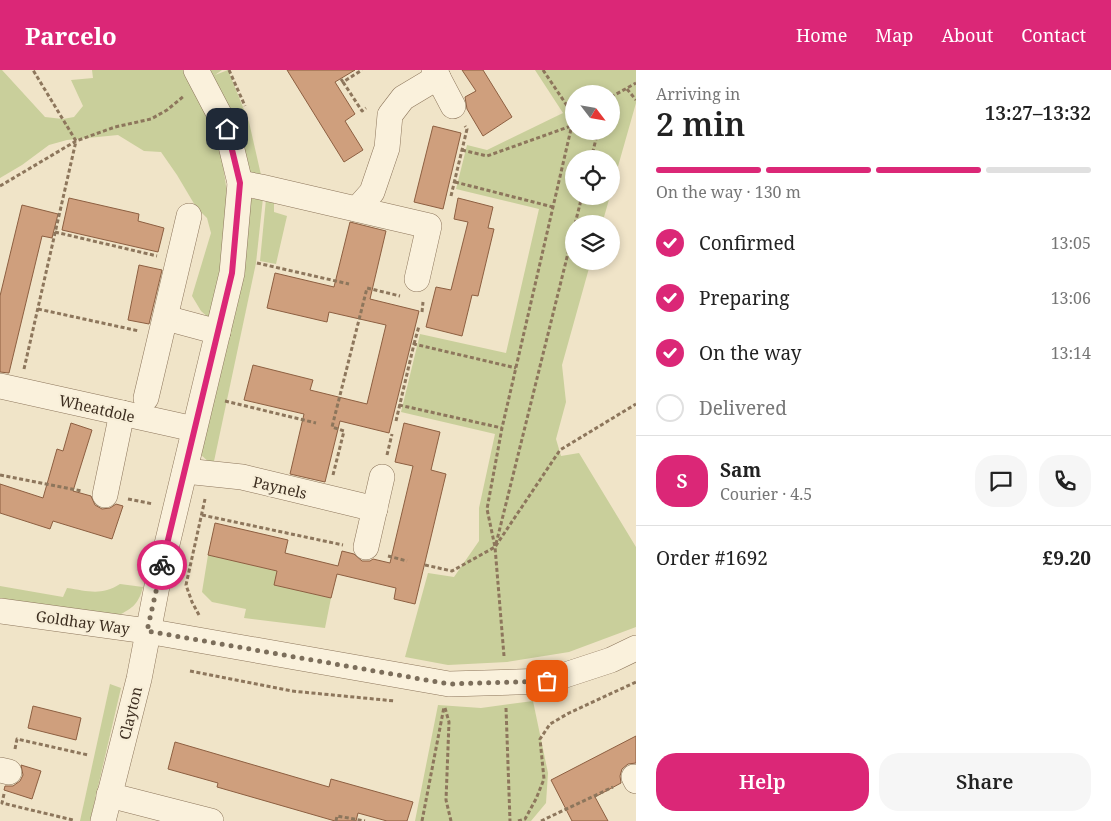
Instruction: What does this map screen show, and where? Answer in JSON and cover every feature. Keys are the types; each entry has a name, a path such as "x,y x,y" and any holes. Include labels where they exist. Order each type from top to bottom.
{"street":[{"path":"357,209 372,192 387,148 390,115 403,98 436,74 453,106"},
{"path":"147,631 232,273 240,183 227,129 192,81"},
{"path":"240,183 429,226 417,294"},
{"name":"Wheatdole","path":"146,398 190,216"},
{"path":"164,327 218,332"},
{"name":"Wheatdole","path":"10,388 194,429"},
{"path":"105,495 122,413"},
{"name":"Paynels","path":"185,471 242,477 375,509"},
{"path":"356,546 375,509 382,478"},
{"name":"Goldhay Way","path":"0,611 147,631 449,684 547,681 611,660 636,648"},
{"name":"Clayton","path":"103,821 138,679 147,631"},
{"path":"109,795 211,821"}],"path":[{"path":"10,388 38,309 76,141 33,70"},
{"path":"341,79 343,82 362,70"},
{"path":"543,70 565,103"},
{"path":"0,186 76,141 115,127 151,119 167,110 192,81"},
{"path":"620,92 636,83"},
{"path":"627,88 636,100"},
{"path":"462,150 487,156 565,128"},
{"path":"452,196 467,129"},
{"path":"504,656 495,547 487,508 502,428 568,140"},
{"path":"455,182 553,206"},
{"path":"55,232 180,261"},
{"path":"233,258 350,284"},
{"path":"495,547 565,265"},
{"path":"327,498 344,430 330,427 365,288 417,294 422,312"},
{"path":"38,309 164,327"},
{"path":"396,421 419,326"},
{"path":"414,344 516,368"},
{"path":"203,395 316,423"},
{"path":"425,565 452,571 495,547 560,450 636,404"},
{"path":"400,406 502,428"},
{"path":"199,615 186,584 207,491"},
{"path":"202,515 356,546"},
{"path":"190,671 292,691 397,701"},
{"path":"518,821 525,820 544,779 540,739 550,724 569,712 636,682"},
{"path":"435,705 444,706"},
{"path":"422,821 444,706"},
{"path":"444,706 449,722 446,800 451,821"},
{"path":"506,708 510,821"},
{"path":"17,739 88,755"},
{"path":"541,821 635,779"},
{"path":"2,803 73,820"},
{"path":"336,821 337,816 365,821"}],"green space":[{"path":"0,70 45,117 63,119 74,117 83,106 71,80 93,78 92,70 186,70 207,106 221,151 228,200 230,222 210,319 201,311 192,296 211,233 207,218 196,207 161,152 144,151 118,135 67,140 49,145 22,165 0,178"},
{"path":"209,70 222,70 215,75 228,70 249,122 261,175 256,176 246,168"},
{"path":"535,70 636,70 636,103 620,159 620,150 565,150 565,205 607,205 605,215 565,215 565,270 588,270 562,365 566,402 556,439 561,456 579,453 636,547 636,627 569,652 507,662 448,665 405,657 428,573 454,577 479,541 479,508 495,434 401,412 420,334 506,353 539,209 456,189 467,145 487,150 563,113"},
{"path":"263,198 256,263 213,466 199,453 251,199"},
{"path":"274,198 274,212 287,216 276,264 260,261 266,199"},
{"path":"208,555 277,571 275,585 331,598 325,628 244,618 246,609 212,602 202,592"},
{"path":"120,584 143,587 136,603 115,617 0,598 0,586 63,597 67,588 100,591"},
{"path":"110,684 121,688 90,821 80,821"},
{"path":"533,701 548,773 546,803 531,821 415,821 438,705 481,708"}],"building":[{"path":"287,70 355,70 335,82 355,114 345,121 363,150 344,162"},
{"path":"462,70 483,70 512,117 483,136 467,109 465,97 476,91"},
{"path":"433,126 461,133 443,209 414,202"},
{"path":"69,198 139,214 138,221 164,228 158,252 62,230"},
{"path":"458,198 493,207 488,228 494,229 478,296 472,295 462,336 426,327 436,287 451,290 468,222 454,219"},
{"path":"22,205 58,214 52,238 42,236 9,373 0,372 0,296"},
{"path":"350,222 386,231 370,299 419,311 389,433 340,421 325,482 290,474 304,414 244,400 253,365 313,380 310,390 367,404 386,325 329,312 327,322 267,308 275,273 334,287"},
{"path":"139,265 162,270 149,324 128,320"},
{"path":"71,423 92,430 73,491 91,496 95,505 102,509 110,508 116,504 123,506 112,539 53,521 50,529 0,513 0,484 43,498 57,449 63,451"},
{"path":"404,423 440,432 431,470 446,474 415,604 394,599 396,588 337,574 331,598 274,585 277,571 208,555 215,523 288,540 285,553 338,566 342,551 354,554 362,561 373,559 390,563 413,466 395,462"},
{"path":"33,706 81,718 76,740 28,728"},
{"path":"636,736 636,763 628,764 622,769 621,783 595,797 608,821 572,821 551,780"},
{"path":"175,742 329,787 331,779 413,802 407,821 387,821 358,813 356,821 335,821 217,787 218,783 168,769"},
{"path":"21,765 41,771 32,799 4,790 5,786 13,786 20,781 23,775"}],"way so far":[{"path":"162,565 147,631 449,684 547,681"}],"route":[{"path":"162,565 232,273 240,183 227,129"}]}
